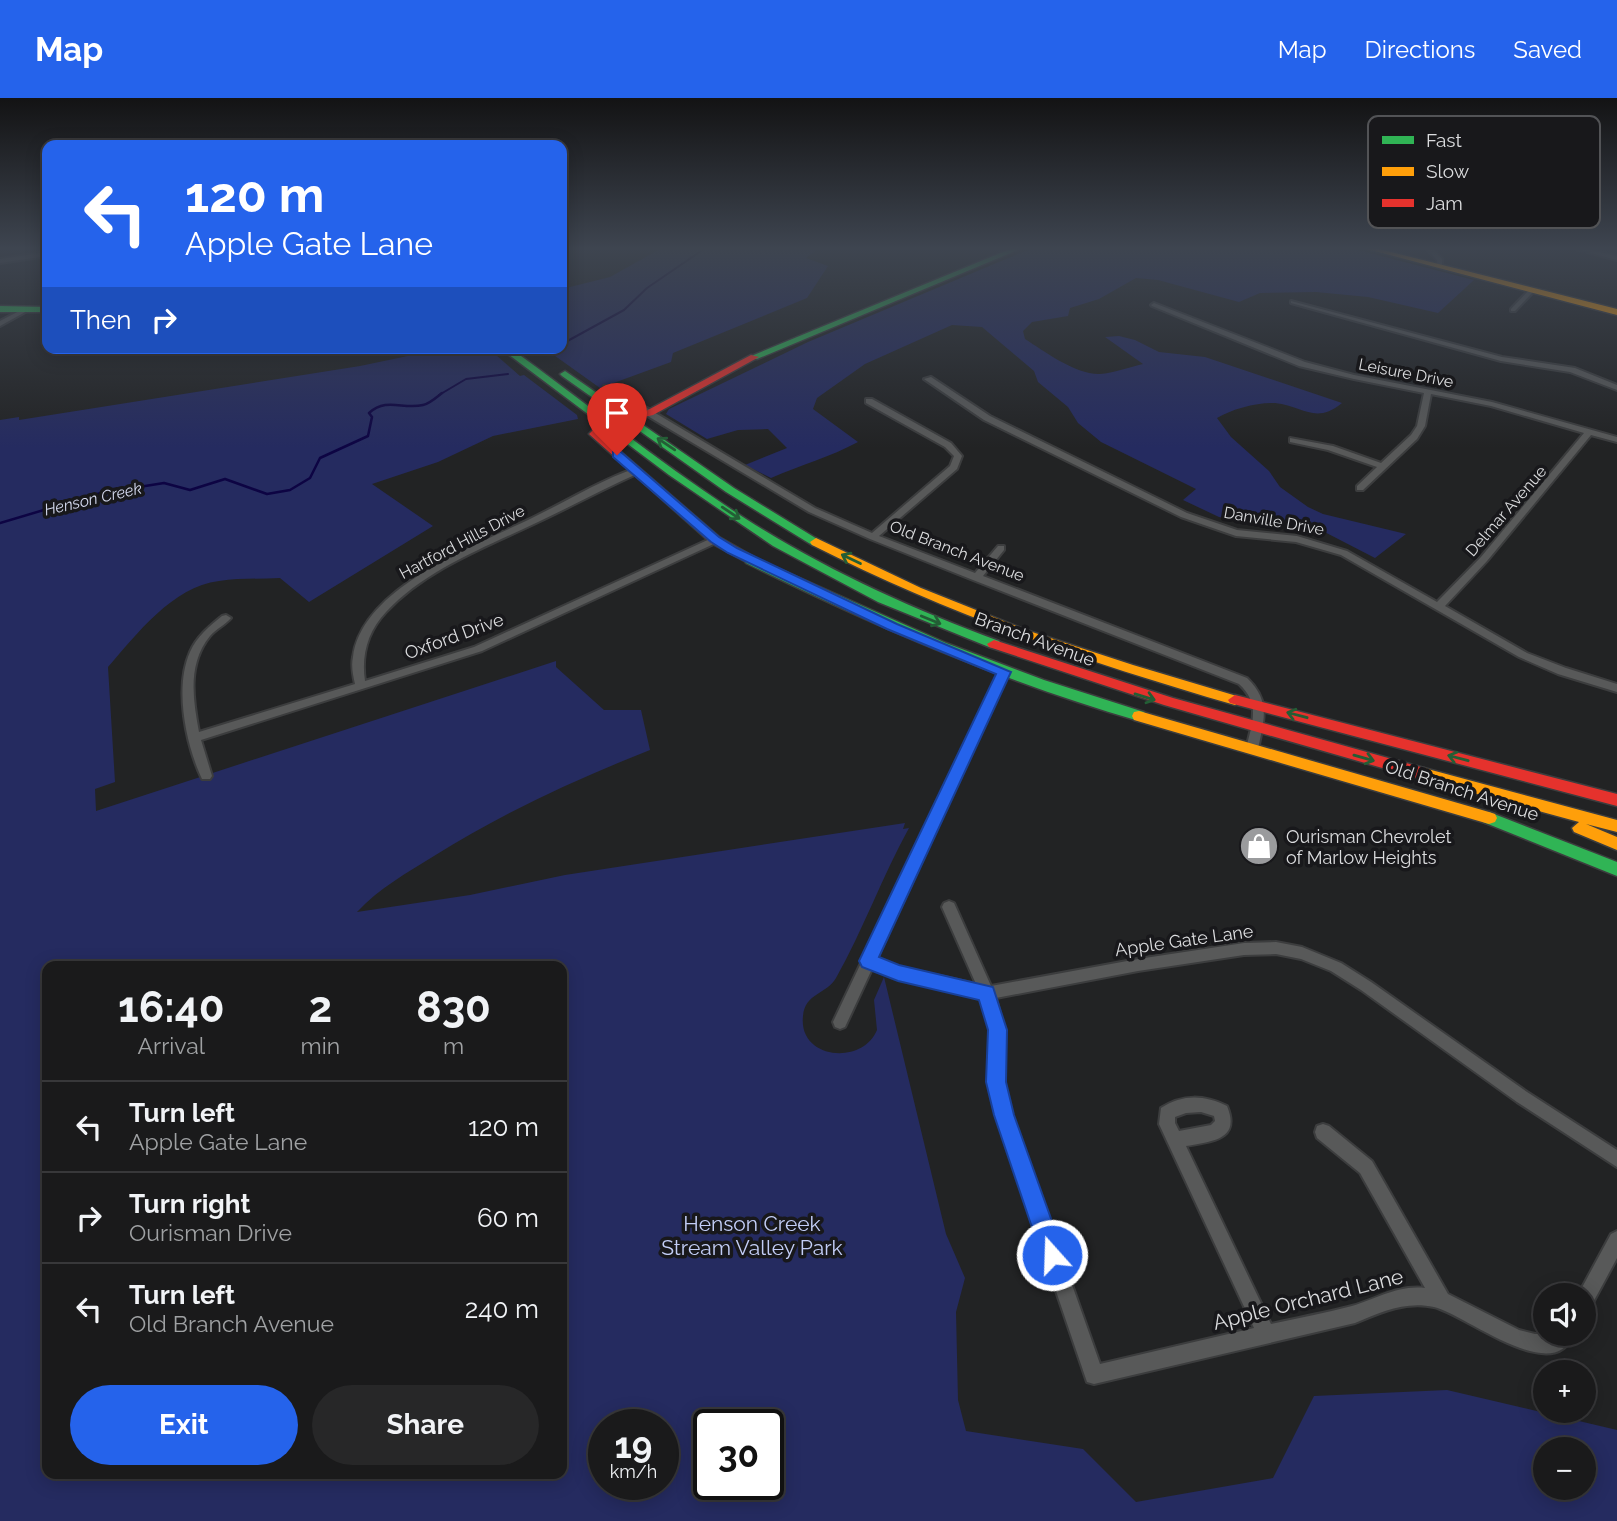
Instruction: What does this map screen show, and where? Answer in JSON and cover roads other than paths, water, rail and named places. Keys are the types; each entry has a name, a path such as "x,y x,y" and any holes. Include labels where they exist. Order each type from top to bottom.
{"main road":[{"path":"606,424 649,413 751,358 855,315"},
{"name":"Branch Avenue","path":"512,354 696,490 775,542 905,610 1087,678 1441,780 1617,826"},
{"name":"Branch Avenue","path":"537,354 753,504 805,536 872,570 1076,652 1261,705 1617,798"},
{"name":"Old Branch Avenue","path":"606,424 594,434 597,440 715,540 815,592 1004,672 1087,701 1466,808 1569,845 1617,869"},
{"path":"1441,780 1554,818 1617,844"}],"street":[{"path":"0,324 15,315"},
{"name":"Leisure Drive","path":"1180,315 1302,364 1492,404 1617,440"},
{"path":"1342,315 1510,361 1572,370 1617,388"},
{"name":"Danville Drive","path":"928,379 987,418 1184,515 1236,533 1297,539 1345,553 1524,655 1562,671 1617,688"},
{"name":"Old Branch Avenue","path":"607,388 812,510 976,578 1243,681 1257,695 1261,705"},
{"path":"1360,488 1414,437 1420,426 1428,392"},
{"path":"869,401 948,445 958,456 954,467 873,537"},
{"name":"Delmar Avenue","path":"1440,605 1484,559 1589,432"},
{"path":"1293,440 1330,448 1384,467"},
{"name":"Hartford Hills Drive","path":"361,687 358,658 360,646 383,610 404,589 455,559 636,471"},
{"name":"Oxford Drive","path":"194,738 361,687 503,639 715,540"},
{"path":"976,578 1001,548"},
{"path":"206,776 194,738 187,678 202,636 226,618"},
{"path":"840,1022 1004,672"},
{"path":"1252,749 1261,705"},
{"path":"949,907 987,993"},
{"name":"Apple Gate Lane","path":"868,961 898,973 987,993 1138,965 1244,949 1276,948 1302,953 1336,967 1366,986 1522,1097 1617,1159"},
{"name":"Apple Orchard Lane","path":"987,993 997,1030 996,1082 1004,1115 1094,1375 1354,1314 1392,1298 1417,1296 1441,1299 1508,1335 1533,1342"},
{"path":"1322,1132 1366,1167 1441,1299"},
{"path":"1175,1140 1266,1333"},
{"path":"1594,1283 1617,1240"}],"waterway":[{"name":"Henson Creek","path":"567,341 614,315"},
{"name":"Henson Creek","path":"441,394 466,379 508,374"},
{"name":"Henson Creek","path":"0,523 101,493 164,483 190,490 225,479 267,494 290,490 310,478 320,458 368,436 372,417 369,413 376,408 389,405 423,405 441,394"}],"place":[{"name":"Ourisman Chevrolet of Marlow Heights","path":"1259,846"}],"park label":[{"name":"Henson Creek Stream Valley Park","path":"752,1235"}]}
